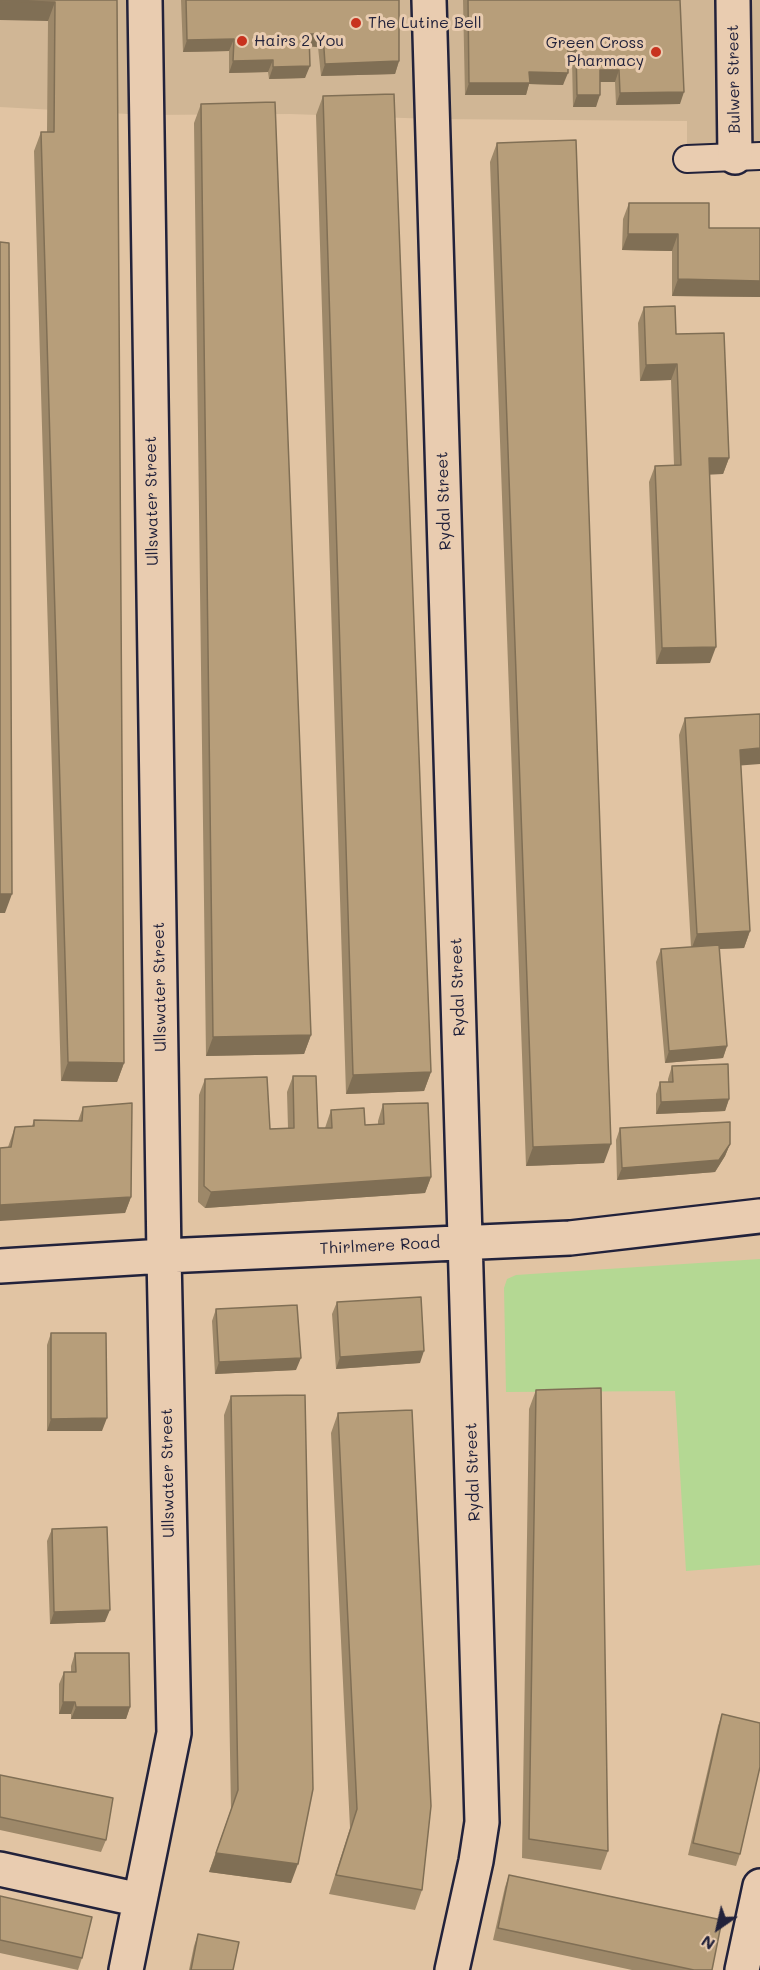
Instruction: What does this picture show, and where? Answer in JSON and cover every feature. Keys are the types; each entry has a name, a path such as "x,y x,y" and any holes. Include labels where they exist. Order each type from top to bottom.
{"street":[{"name":"Ullswater Street","path":"126,1970 174,1733 164,1256 145,0"},
{"name":"Rydal Street","path":"429,0 482,1822 459,1969"},
{"name":"Bulwer Street","path":"733,0 748,157"},
{"name":"Thirlmere Road","path":"0,1266 164,1256 570,1238 760,1216"},
{"path":"0,1869 140,1900"},
{"path":"742,1970 760,1886"}],"lane":[{"path":"687,159 748,157"}],"shaded area":[{"path":"0,0 760,0 760,156 687,159 687,121 433,119 290,114 146,115 0,107"}],"green space":[{"path":"760,1259 760,1565 686,1571 675,1391 506,1392 504,1288 507,1279 516,1275"}],"building":[{"path":"0,0 117,0 124,1063 68,1062 41,132 54,132 55,2"},
{"path":"186,0 399,0 399,61 325,64 323,34 309,34 310,66 273,67 273,60 233,61 234,39 187,40"},
{"path":"468,0 680,0 684,92 620,93 619,70 600,70 600,95 577,95 576,48 568,48 568,73 529,72 530,83 469,83"},
{"path":"394,94 431,1072 353,1075 323,96"},
{"path":"275,102 311,1035 213,1037 201,104"},
{"path":"576,140 611,1144 533,1147 497,143"},
{"path":"629,203 709,203 709,228 760,228 760,281 678,279 678,234 628,234"},
{"path":"0,242 9,243 12,894 0,894"},
{"path":"675,306 676,334 724,333 729,458 709,458 716,647 662,648 655,466 681,465 677,364 646,365 644,307"},
{"path":"760,714 760,748 740,750 750,931 697,934 685,718"},
{"path":"719,945 727,1046 669,1051 661,949"},
{"path":"728,1064 729,1099 661,1102 660,1082 673,1082 672,1066"},
{"path":"293,1076 316,1076 318,1128 332,1128 331,1110 364,1108 365,1125 384,1124 383,1104 428,1103 431,1177 211,1192 204,1186 205,1079 267,1077 270,1129 294,1128"},
{"path":"132,1103 131,1197 0,1205 0,1148 11,1147 15,1127 34,1126 34,1120 82,1121 83,1107"},
{"path":"730,1122 730,1144 719,1160 622,1168 620,1128"},
{"path":"421,1297 424,1351 340,1357 337,1302"},
{"path":"297,1305 301,1358 219,1362 216,1309"},
{"path":"51,1333 106,1333 107,1418 51,1419"},
{"path":"601,1388 608,1851 529,1839 536,1390"},
{"path":"305,1395 313,1789 298,1864 216,1853 238,1790 231,1396"},
{"path":"412,1410 431,1806 422,1890 336,1875 357,1809 338,1413"},
{"path":"107,1527 110,1610 54,1612 52,1529"},
{"path":"75,1653 129,1653 130,1707 76,1707 75,1702 63,1702 64,1672 76,1672"},
{"path":"722,1714 760,1723 760,1767 740,1854 693,1843"},
{"path":"0,1775 113,1798 106,1840 0,1817"},
{"path":"509,1875 722,1920 712,1970 694,1970 498,1928"},
{"path":"0,1896 92,1917 82,1958 0,1940"},
{"path":"198,1934 239,1942 233,1970 191,1970"}],"place":[{"name":"The Lutine Bell","path":"356,23"},
{"name":"Hairs 2 You","path":"242,41"},
{"name":"Green Cross Pharmacy","path":"656,52"}]}
